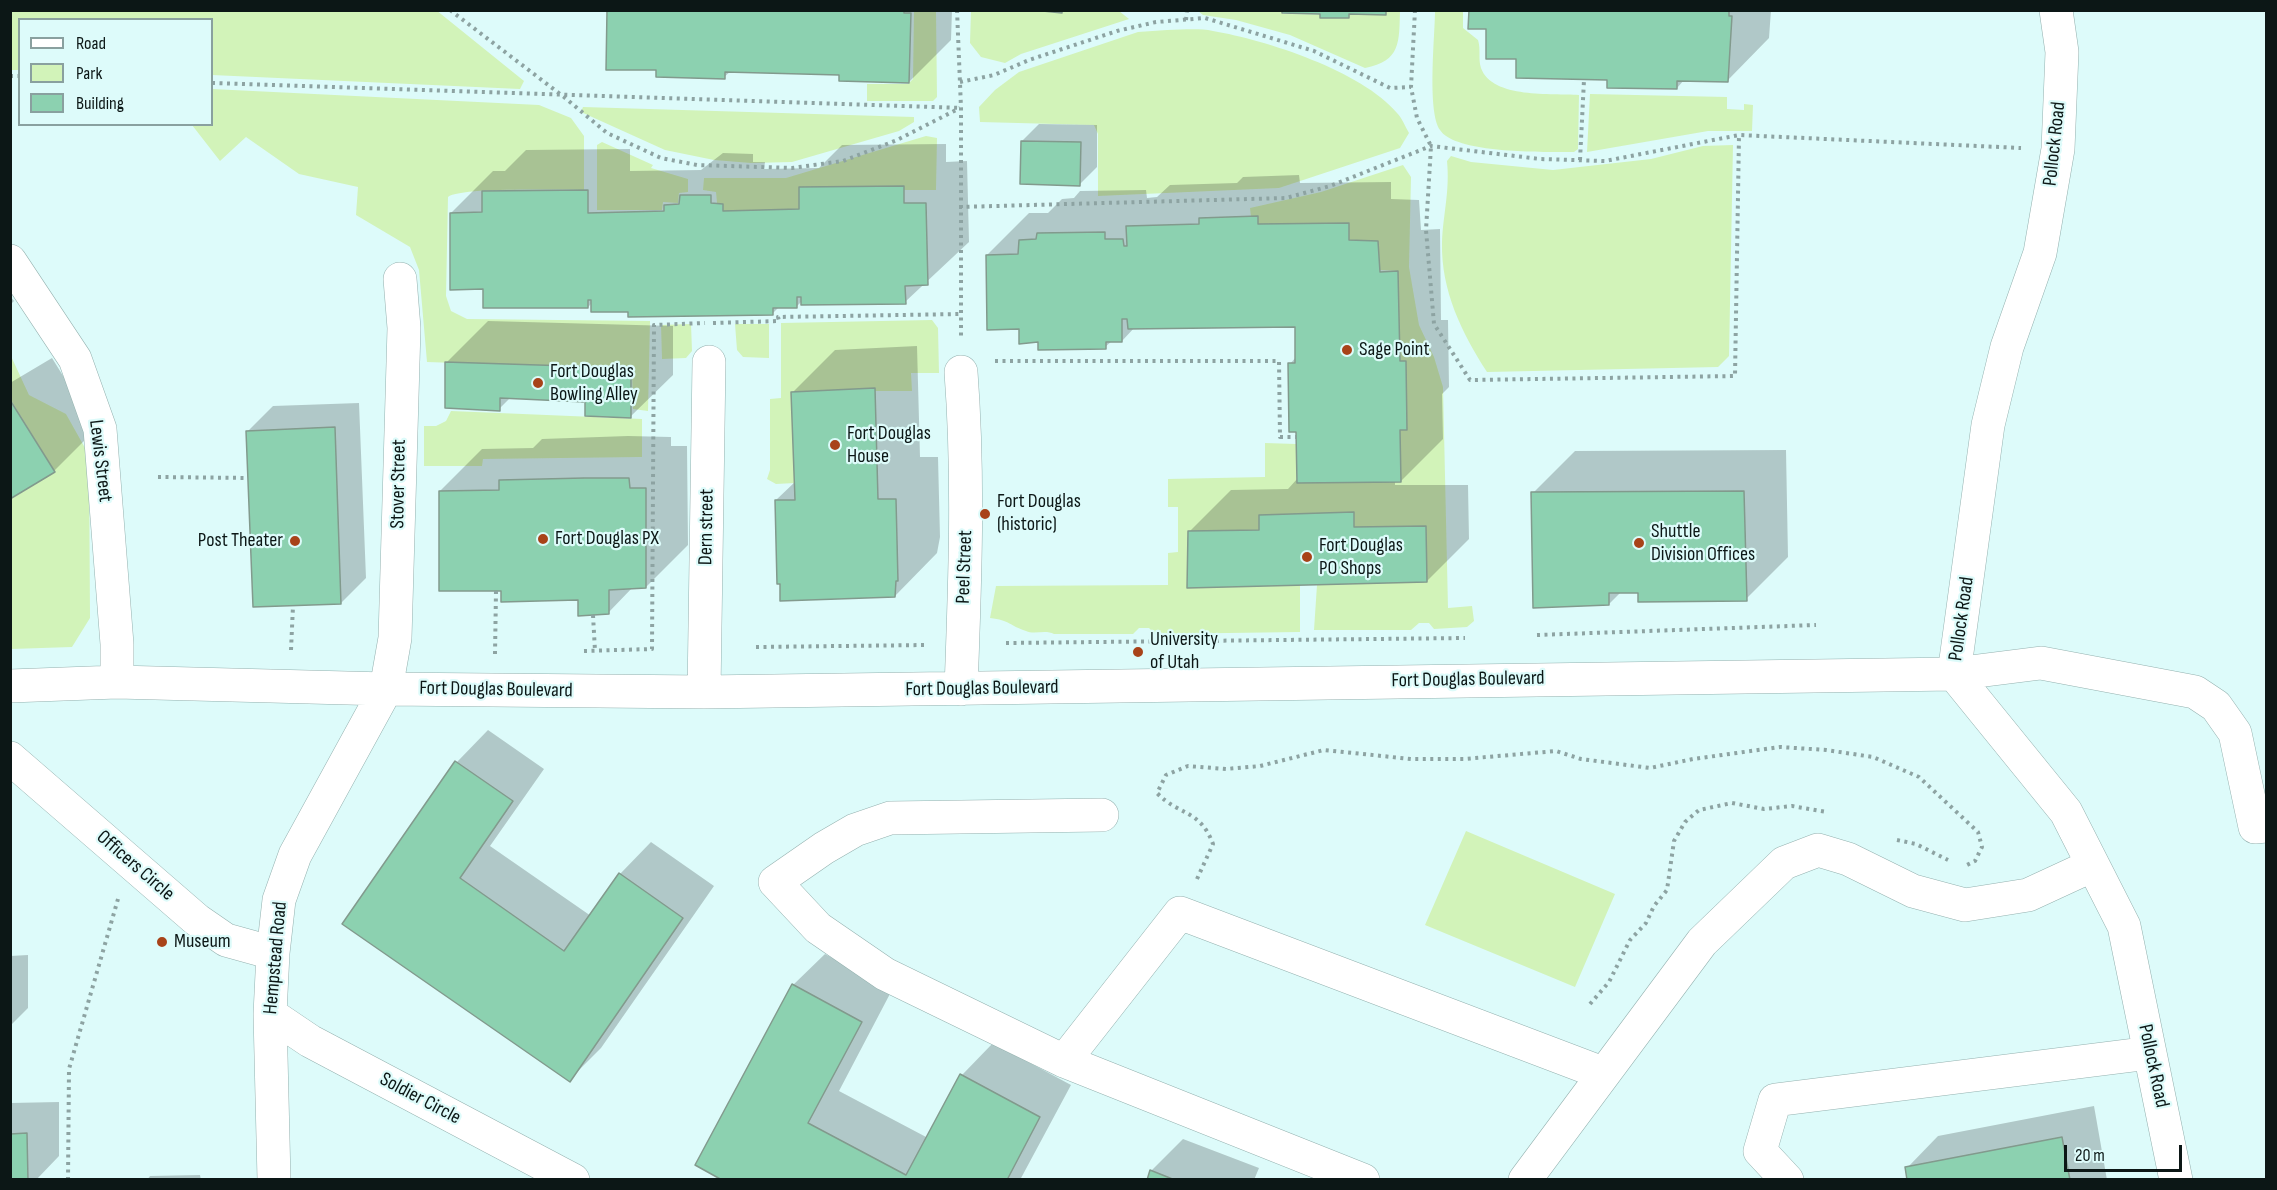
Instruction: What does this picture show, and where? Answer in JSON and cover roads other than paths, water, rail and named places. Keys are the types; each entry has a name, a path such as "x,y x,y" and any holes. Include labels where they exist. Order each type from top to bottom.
{"street":[{"name":"Pollock Road","path":"2056,10 2062,52 2058,149 2040,253 2007,348 1988,424 1954,674 2066,812 2124,926 2176,1179"},
{"name":"Lewis Street","path":"10,261 75,358 100,429 117,644 117,682"},
{"name":"Stover Street","path":"386,689 395,638 404,328 400,279"},
{"name":"Dern street","path":"704,692 709,362"},
{"name":"Peel Street","path":"961,367 965,424 967,540 961,689"},
{"name":"Fort Douglas Boulevard","path":"10,686 117,682 386,689 704,692 1954,674 2041,663 2195,692 2216,706 2235,733 2255,827 2266,826"},
{"name":"Hempstead Road","path":"274,1179 270,1014 273,953 279,900 295,855 386,689"},
{"name":"Officers Circle","path":"10,758 197,920 226,940 273,953"},
{"path":"1102,815 890,818 847,834 775,882 818,928 885,974 1064,1061 1363,1179"},
{"path":"1533,1176 1602,1073 1702,942 1784,863 1818,850 1848,859 1913,891 1965,905 2028,895 2093,865"},
{"path":"1064,1061 1180,913 1602,1073"},
{"name":"Soldier Circle","path":"270,1014 310,1041 573,1179"},
{"path":"1787,1179 1760,1151 1775,1100 2150,1053"}],"place":[{"name":"Sage Point","path":"1347,350"},
{"name":"Fort Douglas Bowling Alley","path":"538,383"},
{"name":"Fort Douglas House","path":"835,445"},
{"name":"Fort Douglas (historic)","path":"985,514"},
{"name":"Fort Douglas PX","path":"543,539"},
{"name":"Post Theater","path":"295,541"},
{"name":"Shuttle Division Offices","path":"1639,543"},
{"name":"Fort Douglas PO Shops","path":"1307,557"},
{"name":"University of Utah","path":"1138,652"},
{"name":"Museum","path":"162,942"}]}
